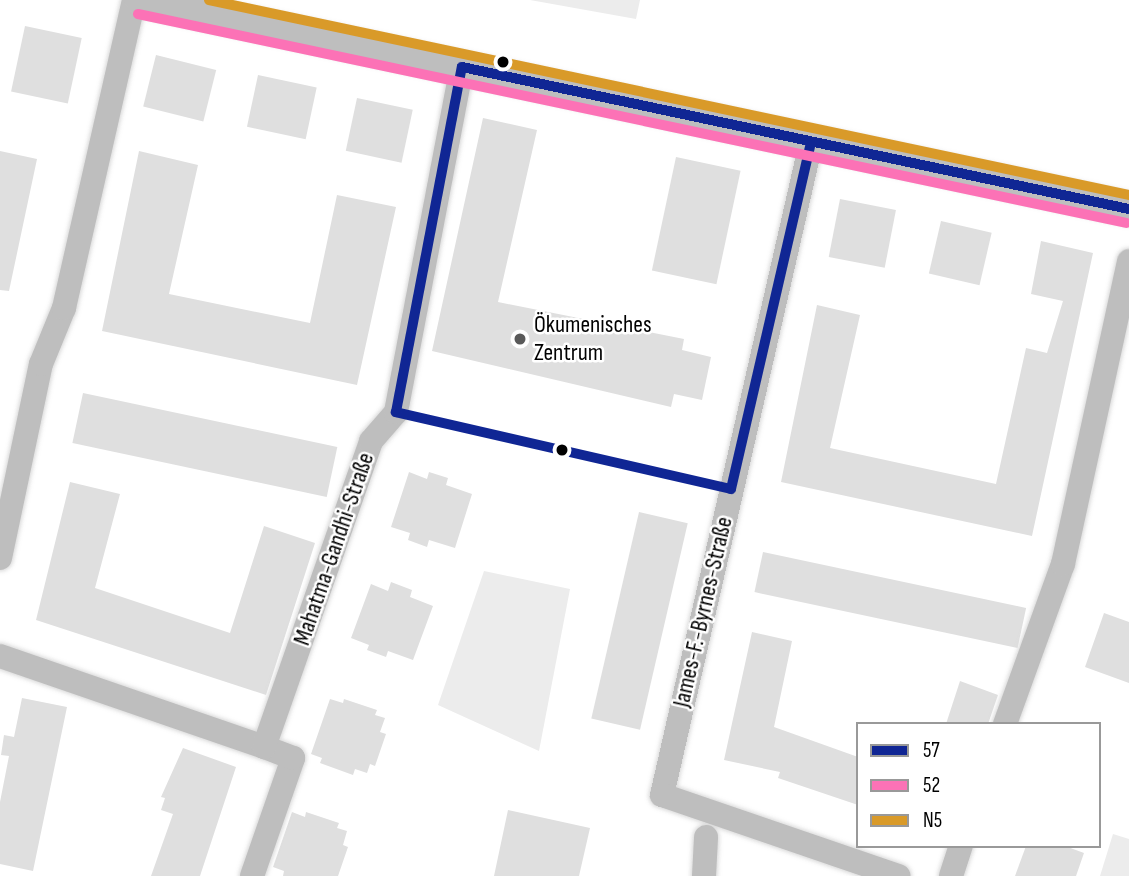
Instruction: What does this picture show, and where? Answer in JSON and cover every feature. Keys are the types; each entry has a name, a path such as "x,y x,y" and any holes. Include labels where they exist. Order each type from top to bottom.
{"main road":[{"path":"141,0 811,144 1129,208"}],"street":[{"path":"0,558 41,364 64,308 134,0"},
{"name":"Mahatma-Gandhi-Straße","path":"264,747 371,441 396,412 462,67"},
{"name":"James-F.-Byrnes-Straße","path":"811,144 662,794 899,876"},
{"path":"1006,722 1063,564 1129,261"},
{"path":"0,656 293,758 252,876"},
{"path":"704,876 706,837"},
{"path":"951,876 960,848"}],"shaded area":[{"path":"530,0 640,0 636,19"},
{"path":"484,571 570,589 539,751 438,705"},
{"path":"1113,834 1129,839 1129,876 1100,876"}],"building":[{"path":"25,26 82,38 68,104 11,92"},
{"path":"156,55 216,70 203,121 143,106"},
{"path":"258,75 317,87 306,139 247,127"},
{"path":"357,98 413,110 402,163 346,151"},
{"path":"483,118 537,130 498,302 684,339 682,350 711,357 702,400 674,394 671,407 432,351"},
{"path":"0,151 37,159 9,291 0,290"},
{"path":"139,151 198,165 169,294 310,323 337,195 396,207 357,385 102,331"},
{"path":"676,157 741,171 716,284 652,270"},
{"path":"840,199 896,210 885,268 829,257"},
{"path":"941,221 992,233 980,285 929,274"},
{"path":"1041,241 1093,253 1032,536 781,482 817,305 860,315 830,448 996,484 1026,348 1047,353 1063,301 1031,294"},
{"path":"83,393 337,447 327,497 72,443"},
{"path":"409,472 427,479 429,472 448,478 446,485 472,494 455,548 429,540 427,547 408,540 410,533 391,527"},
{"path":"70,482 120,494 95,588 230,633 264,526 315,543 266,695 36,620"},
{"path":"639,512 688,523 640,730 591,719"},
{"path":"763,552 1026,608 1018,648 754,592"},
{"path":"391,582 412,590 410,597 433,606 413,660 388,651 386,657 367,650 369,645 351,638 371,584 388,591"},
{"path":"1104,613 1129,622 1129,683 1085,667"},
{"path":"752,632 792,641 774,727 856,756 856,804 778,778 780,772 724,760"},
{"path":"960,681 998,695 989,722 947,722"},
{"path":"22,698 67,707 33,871 0,864 0,802 9,756 1,755 4,735 14,737"},
{"path":"330,699 343,703 344,699 377,710 375,715 385,718 380,732 386,734 375,766 370,764 367,773 355,769 353,775 320,763 322,758 311,754"},
{"path":"183,748 236,767 200,876 151,876 173,814 161,810 165,798 161,797"},
{"path":"508,810 590,828 579,876 494,876"},
{"path":"292,812 305,817 306,812 339,823 337,828 347,831 343,845 348,847 338,876 283,876 284,871 273,867"},
{"path":"1025,848 1070,848 1084,853 1076,876 1015,876"}],"transit line":[{"name":"N5","path":"209,0 1129,195"},
{"name":"52","path":"138,14 1126,223"},
{"name":"57","path":"731,489 396,412 462,67 1129,209"},
{"name":"57","path":"731,489 811,143"}],"place":[{"name":"Ökumenisches Zentrum","path":"520,339"}]}
